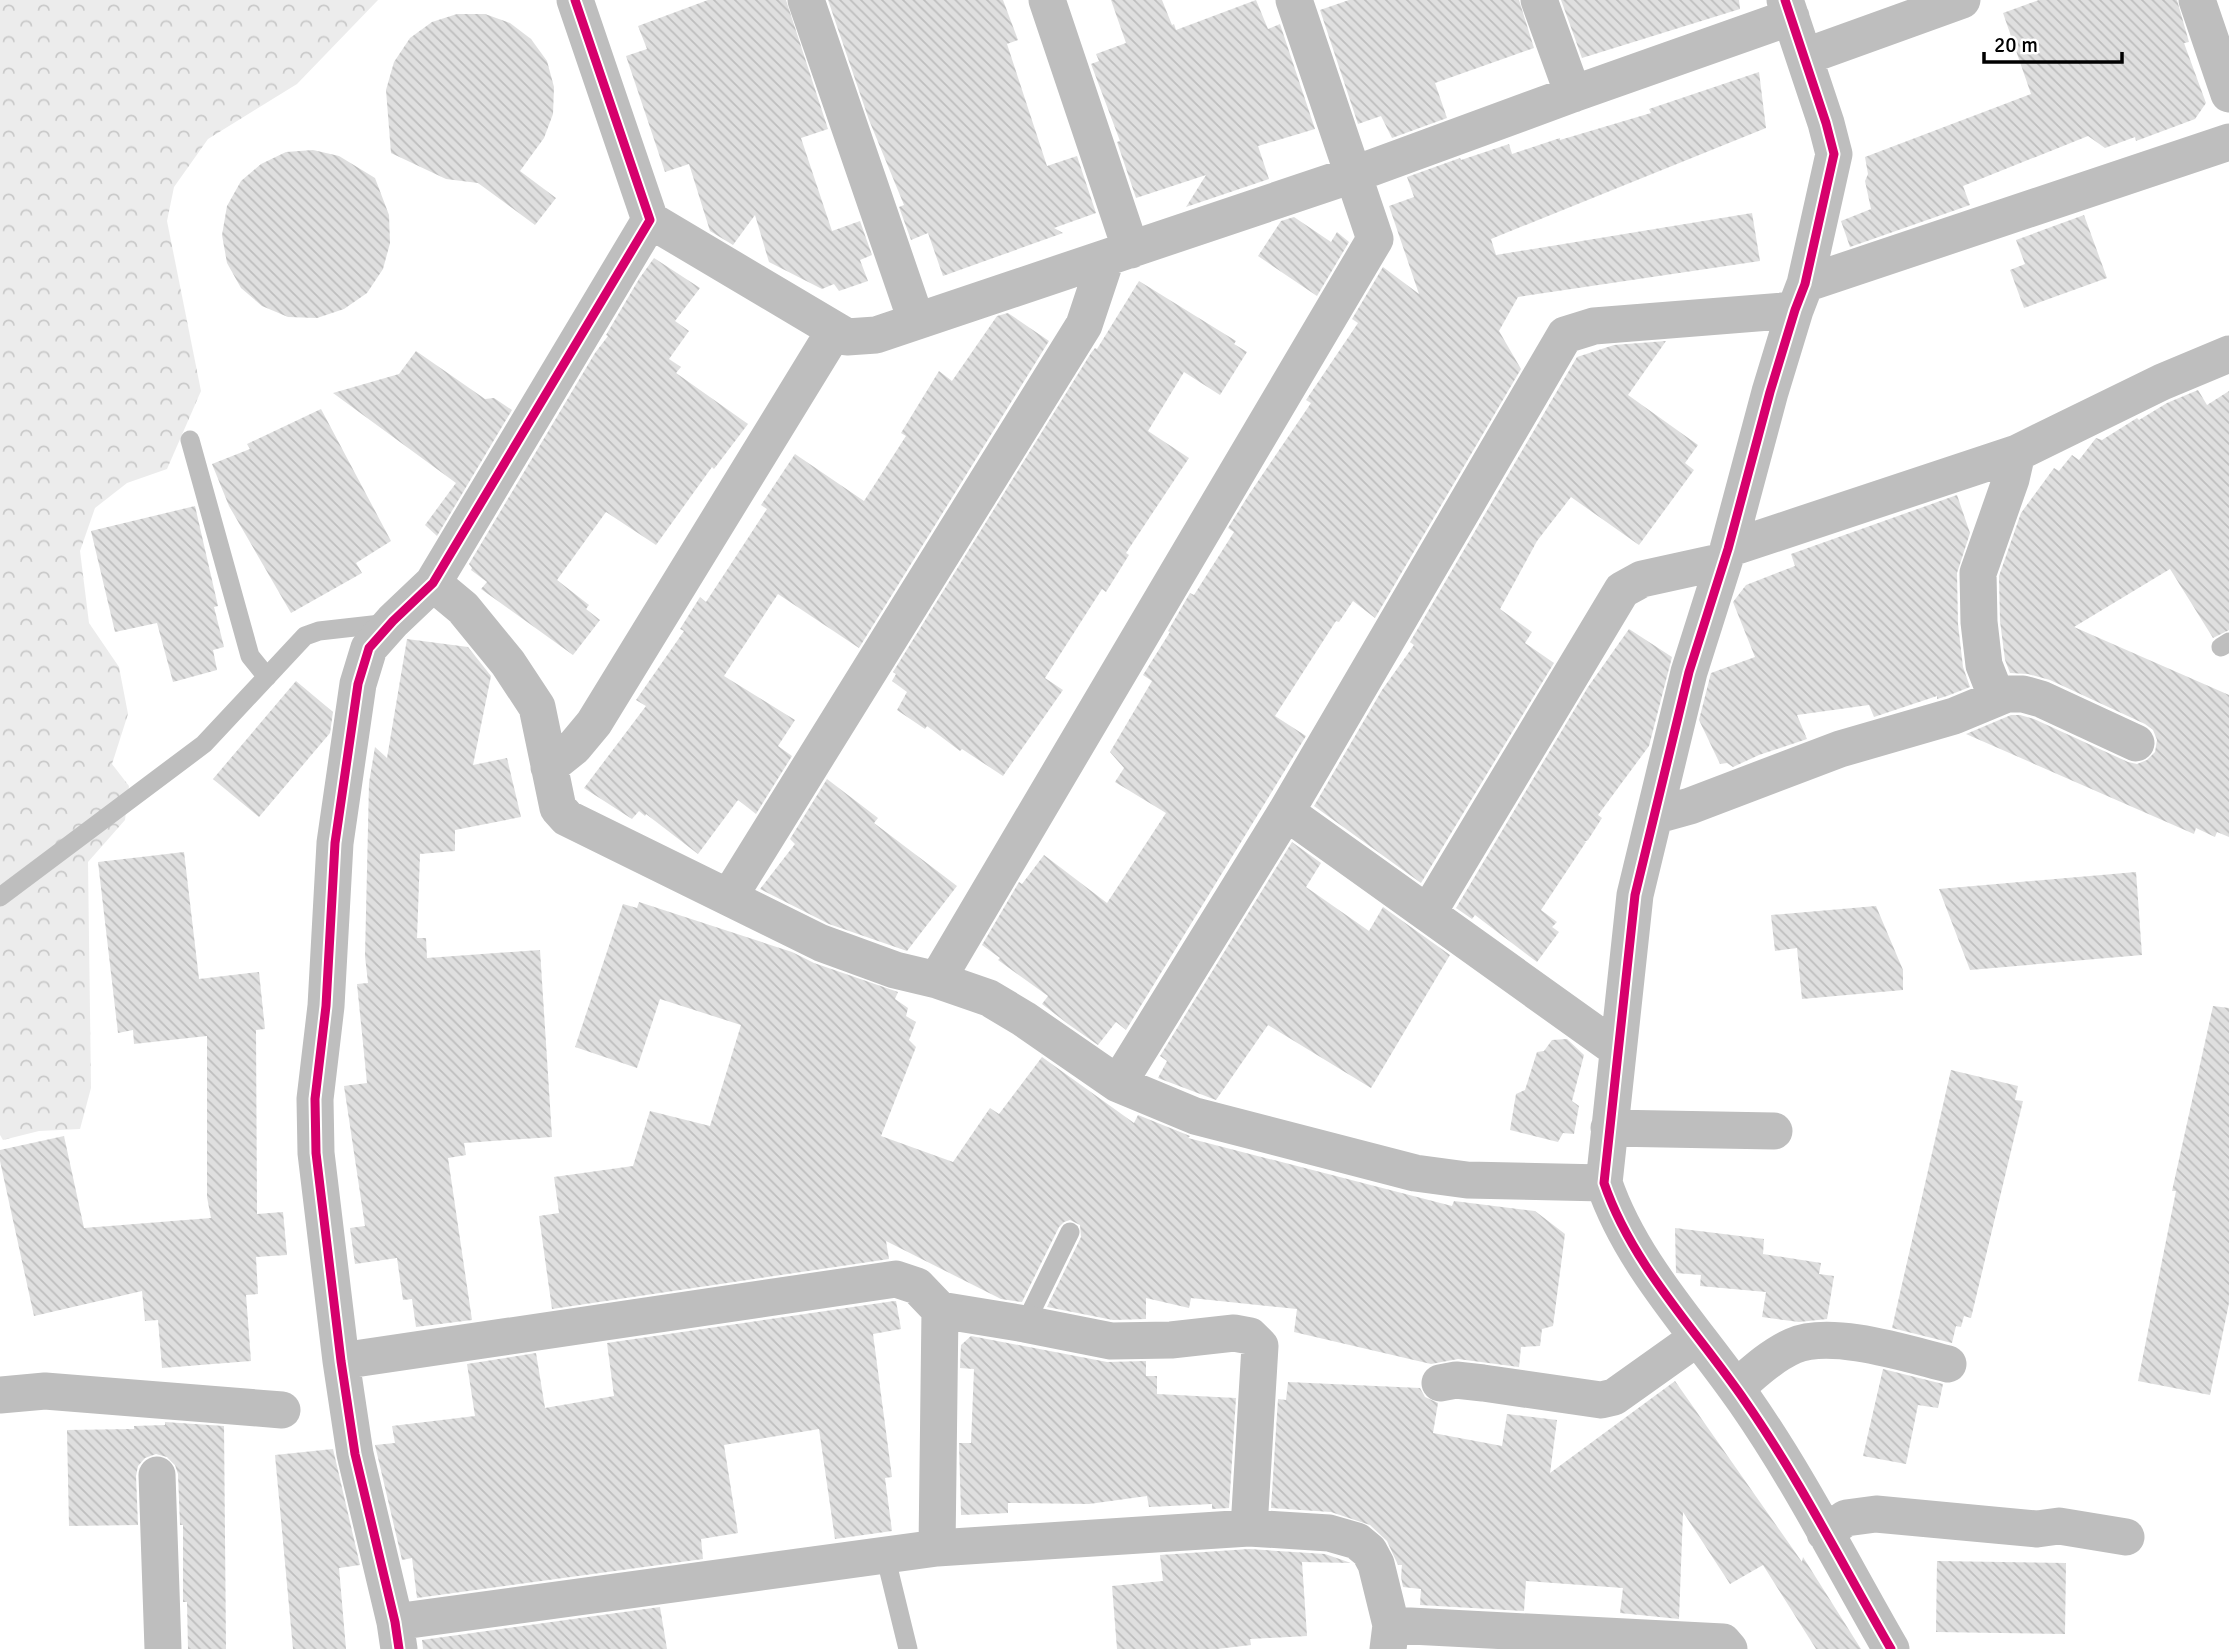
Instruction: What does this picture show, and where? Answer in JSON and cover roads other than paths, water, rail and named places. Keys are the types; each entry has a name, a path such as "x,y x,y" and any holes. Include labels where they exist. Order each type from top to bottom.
{"street":[{"path":"575,0 650,220 847,337 876,335 1355,174 1573,94 1788,9 1834,154 1800,297 1770,392 1726,555 1689,672 1635,895 1604,1183 1614,1213 1665,1295 1736,1388 1798,1485 1891,1649"},
{"path":"806,0 916,320"},
{"path":"729,897 1084,325 1119,255 1047,0"},
{"path":"937,980 1375,239 1294,0"},
{"path":"1539,0 1573,94"},
{"path":"1804,57 1962,0"},
{"path":"2197,0 2229,94"},
{"path":"1118,1084 1286,812 1565,335 1594,326 1800,297 2229,142"},
{"path":"650,220 433,583 369,648 358,684 335,843 326,1006 315,1099 316,1153 355,1454 397,1635 937,1548 1249,1528 1329,1533 1357,1541 1369,1551 1376,1564 1389,1637 1723,1642 1730,1649"},
{"path":"549,767 574,747 594,723 835,330"},
{"path":"1428,914 1622,590 1642,579 1726,555 2017,453 2162,382 2229,354"},
{"path":"1997,698 1984,666 1979,622 1978,573 2011,479 2017,453"},
{"path":"433,583 463,608 508,663 537,706 558,808 567,818 821,943 895,970 937,980 989,998 1118,1084 1195,1116 1415,1173 1467,1180 1604,1183"},
{"path":"1654,816 1690,806 1840,749 1954,716 2007,694 2023,694 2041,699 2136,743"},
{"path":"1286,812 1617,1049"},
{"path":"1609,1128 1774,1132"},
{"path":"341,1361 896,1279 916,1286 940,1310 1111,1341 1171,1340 1222,1333 1250,1336 1260,1346 1249,1528"},
{"path":"937,1548 940,1310"},
{"path":"1440,1383 1455,1380 1483,1382 1601,1400 1614,1397 1698,1338"},
{"path":"1736,1388 1766,1362 1794,1345 1823,1340 1863,1344 1948,1364"},
{"path":"0,1395 45,1391 282,1410"},
{"path":"157,1475 163,1649"},
{"path":"1825,1533 1846,1518 1876,1514 2037,1529 2059,1526 2126,1537"}],"lane":[{"path":"190,440 250,656 267,677"},
{"path":"0,897 204,744 305,636 319,631 381,624 387,627"},
{"path":"1025,1324 1070,1233"},
{"path":"885,1555 908,1649"}]}
